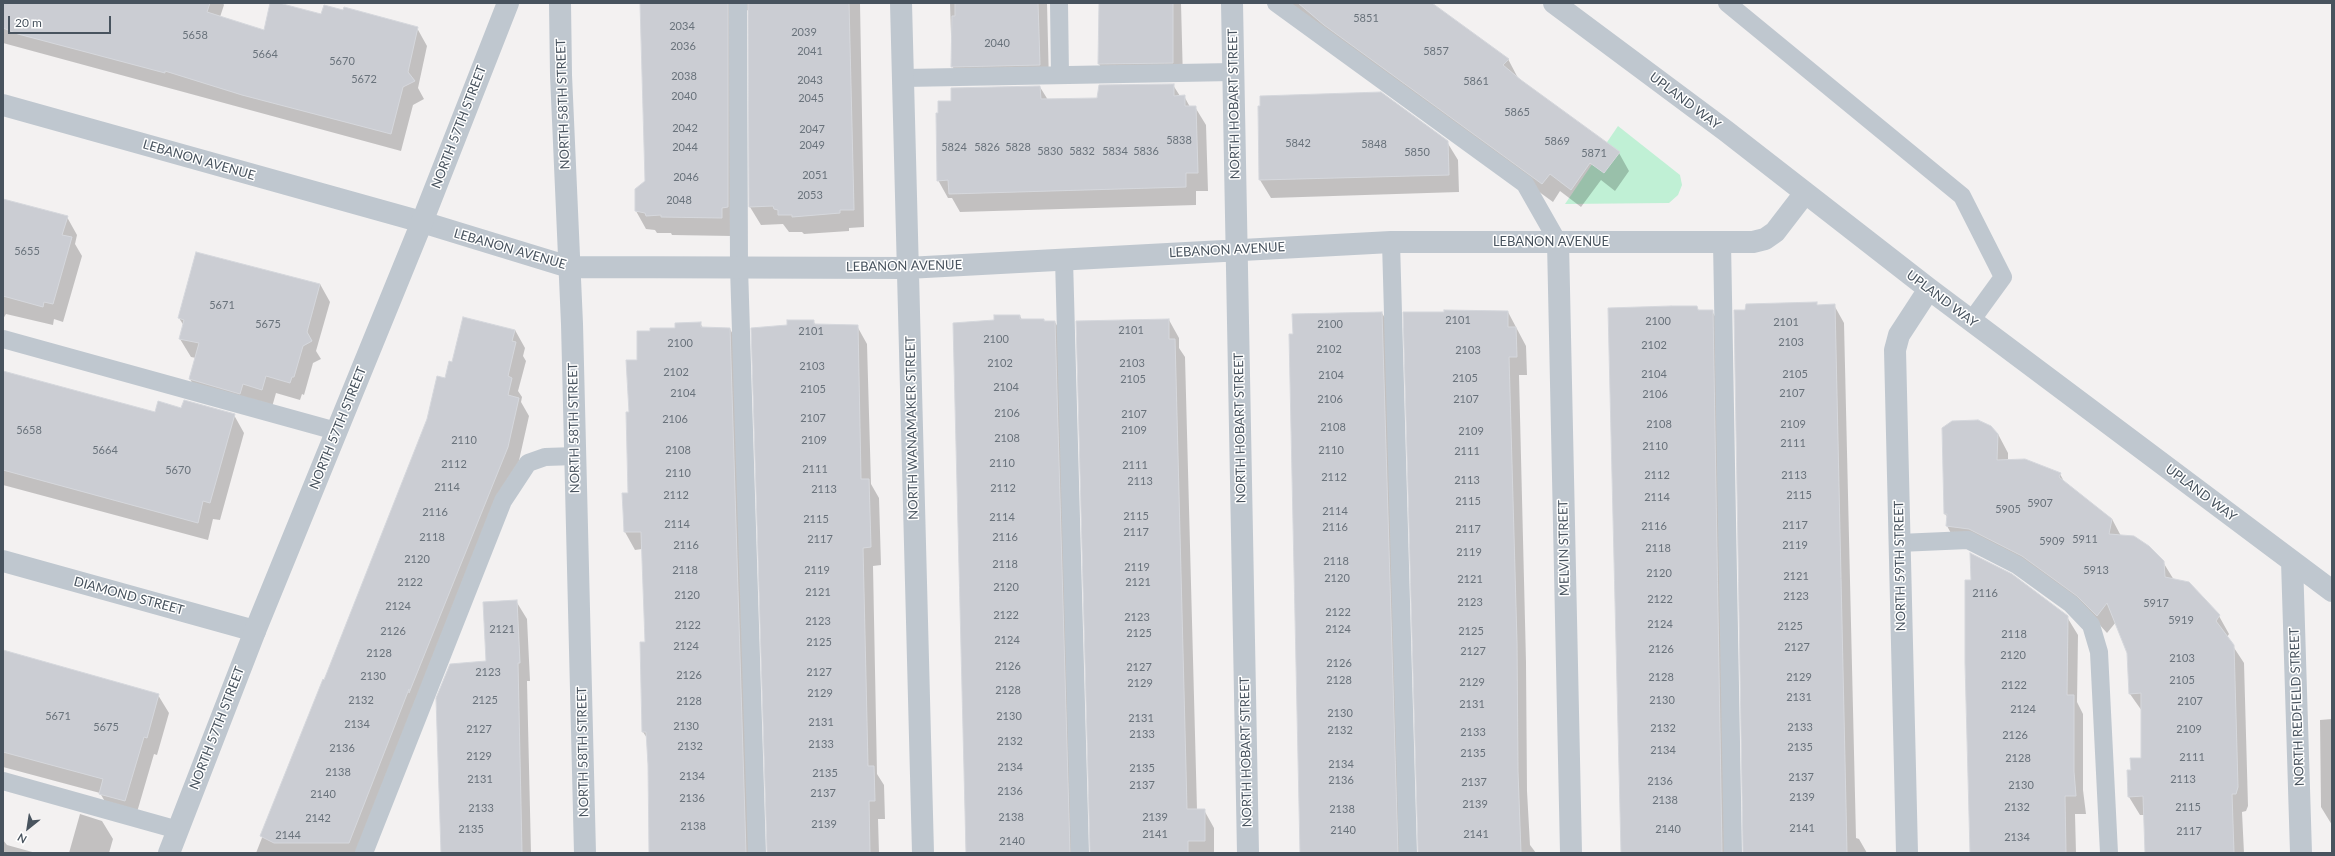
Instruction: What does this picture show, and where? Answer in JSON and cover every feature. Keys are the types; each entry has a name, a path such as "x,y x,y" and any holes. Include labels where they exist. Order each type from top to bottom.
{"street":[{"name":"NORTH 57TH STREET","path":"169,853 255,631 422,222 508,3"},
{"name":"NORTH 58TH STREET","path":"560,3 575,456 585,853"},
{"name":"NORTH WANAMAKER STREET","path":"902,3 907,268 922,853"},
{"name":"NORTH HOBART STREET","path":"1232,3 1248,853"},
{"name":"UPLAND WAY","path":"1554,3 1726,131 1971,321 2332,591"},
{"name":"LEBANON AVENUE","path":"3,105 422,222 569,267 907,268 1236,249 1391,242 1722,242 1765,239 1775,232 1805,193"},
{"name":"MELVIN STREET","path":"1558,242 1570,853"},
{"name":"NORTH 59TH STREET","path":"1907,853 1895,350 1899,335 1929,289"},
{"name":"DIAMOND STREET","path":"3,561 255,631"},
{"name":"NORTH REDFIELD STREET","path":"2292,561 2301,853"}],"lane":[{"path":"738,3 739,267 756,853"},
{"path":"1059,3 1060,75"},
{"path":"1276,3 1525,184 1558,242"},
{"path":"1727,3 1962,196 2003,277 1971,321"},
{"path":"904,78 1233,72"},
{"path":"1391,242 1408,853"},
{"path":"1722,242 1733,853"},
{"path":"1064,259 1080,853"},
{"path":"3,339 336,431"},
{"path":"364,853 503,501 528,463 545,457 575,456"},
{"path":"1899,543 1968,540 2017,565 2071,604 2091,625 2100,652 2109,853"},
{"path":"3,781 178,830"}],"green space":[{"path":"1618,126 1680,175 1682,185 1678,195 1669,203 1565,204"}],"building":[{"path":"3,3 210,3 207,12 264,30 270,3 279,3 321,14 324,5 343,10 344,7 418,27 408,72 415,81 403,87 391,134 242,95 165,71 165,73 18,34 3,28"},
{"path":"640,3 728,3 728,207 722,208 722,218 661,217 661,215 646,216 645,213 635,211 635,189 645,181"},
{"path":"748,3 849,3 854,210 840,210 840,213 792,217 792,215 778,215 778,210 774,209 773,206 749,207"},
{"path":"955,3 1038,3 1040,65 951,67 952,16 955,16"},
{"path":"1099,3 1173,3 1173,63 1098,64"},
{"path":"1298,3 1432,3 1509,59 1503,65 1521,80 1620,152 1604,173 1590,163 1571,190 1550,174 1542,184 1324,25"},
{"path":"1174,84 1174,96 1185,95 1185,106 1196,106 1198,173 1186,173 1186,187 949,194 948,180 937,181 936,113 938,113 938,101 951,101 951,88 1040,86 1041,99 1097,98 1099,85"},
{"path":"1381,92 1448,141 1449,175 1259,180 1258,106 1260,106 1260,96"},
{"path":"3,199 68,216 62,235 72,237 53,304 44,302 43,307 3,296"},
{"path":"196,252 320,284 307,332 312,341 303,346 294,377 292,377 290,383 266,376 262,390 243,384 240,394 189,379 199,343 179,339 184,320 178,318"},
{"path":"1817,302 1817,305 1835,304 1847,853 1743,853 1734,310 1745,310 1746,304"},
{"path":"1697,306 1698,310 1713,310 1722,853 1621,853 1608,308"},
{"path":"1444,310 1508,311 1508,327 1516,327 1517,357 1509,357 1521,853 1418,853 1403,312 1444,312"},
{"path":"1382,312 1398,853 1300,853 1289,334 1293,334 1292,314"},
{"path":"994,315 1020,315 1020,319 1044,319 1044,321 1055,321 1070,853 966,852 953,323 994,320"},
{"path":"463,317 515,330 512,341 516,342 508,376 512,378 508,395 519,398 508,447 409,693 409,689 349,843 274,843 260,836 323,679 324,680 427,419 437,376 445,378 449,361 452,362"},
{"path":"1169,319 1169,339 1175,339 1187,809 1205,809 1205,841 1188,841 1188,853 1090,853 1076,321"},
{"path":"787,320 814,320 814,324 858,325 861,479 869,479 871,547 863,548 868,766 874,766 875,801 869,801 870,853 767,853 751,328 787,325"},
{"path":"701,322 701,327 730,328 746,853 649,853 648,764 646,732 642,732 640,642 645,642 641,532 624,532 622,493 628,493 626,412 629,412 626,360 637,360 637,331 650,331 650,328 675,328 675,323"},
{"path":"3,371 155,412 158,401 181,408 184,400 235,414 210,503 203,501 198,523 3,470"},
{"path":"1978,420 1991,426 1998,434 1997,460 2025,459 2061,473 2059,477 2112,519 2109,534 2134,536 2149,546 2164,561 2165,577 2189,582 2220,615 2216,621 2234,645 2238,787 2236,794 2232,794 2234,853 2145,853 2143,796 2128,797 2127,770 2131,770 2130,758 2141,758 2141,693 2129,694 2127,653 2107,603 2097,616 2077,596 2022,556 1969,529 1946,526 1947,514 1944,514 1942,428 1952,421"},
{"path":"1970,553 2012,574 2068,616 2067,695 2074,695 2074,772 2076,796 2065,796 2066,853 1970,853 1965,663 1965,580 1971,580"},
{"path":"517,600 520,663 518,663 522,853 441,853 436,698 450,664 486,661 483,602"},
{"path":"3,650 159,694 147,738 144,737 125,801 99,794 103,779 3,752"}]}
